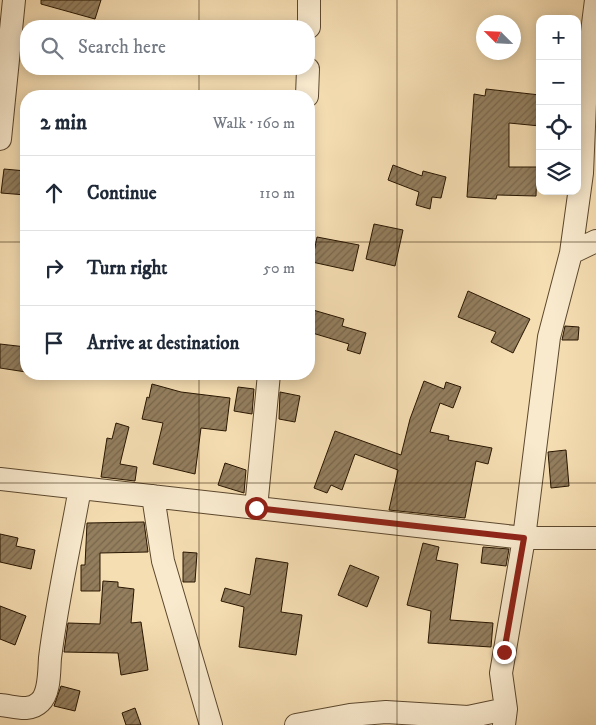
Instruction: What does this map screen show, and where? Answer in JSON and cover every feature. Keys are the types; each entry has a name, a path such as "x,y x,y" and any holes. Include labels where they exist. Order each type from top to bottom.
{"street":[{"path":"0,140 3,84 14,0"},
{"path":"309,0 309,20"},
{"path":"296,725 350,715 386,712 463,721 505,717 501,673 524,538 549,337 571,253 582,173 586,80 596,0"},
{"path":"307,90 308,75"},
{"path":"571,253 596,241"},
{"path":"256,508 268,380"},
{"path":"0,479 524,538 596,538"},
{"path":"0,705 24,709 34,707 42,700 47,686 55,619 80,488"},
{"path":"153,496 163,561 211,725"}],"building":[{"path":"41,0 101,0 95,19 41,4"},
{"path":"486,89 536,95 536,126 509,123 509,167 536,167 536,196 497,195 496,199 467,197 474,94 485,96"},
{"path":"393,165 422,176 423,171 446,177 441,198 432,197 430,209 416,205 419,192 388,180"},
{"path":"4,169 20,170 20,195 1,193"},
{"path":"374,224 403,230 395,266 366,259"},
{"path":"317,237 359,245 353,271 315,263"},
{"path":"468,291 530,319 513,353 491,342 496,332 458,317"},
{"path":"315,311 344,319 342,326 366,333 360,354 347,350 349,344 315,334"},
{"path":"565,326 579,327 578,340 562,340"},
{"path":"0,344 20,346 20,371 0,368"},
{"path":"424,381 444,389 446,382 461,387 453,408 440,403 430,432 449,436 448,440 492,448 488,464 476,461 465,518 389,510 398,470 355,454 342,490 331,485 327,493 314,488 335,431 401,455 410,419"},
{"path":"152,384 181,392 230,398 226,431 201,428 195,474 153,464 163,423 142,419"},
{"path":"238,387 254,389 252,414 234,411"},
{"path":"280,392 300,396 295,422 279,419"},
{"path":"116,423 129,427 120,464 137,467 135,481 101,477 107,438 112,439"},
{"path":"566,450 569,486 551,488 548,452"},
{"path":"225,463 246,470 244,493 218,485"},
{"path":"144,522 148,552 100,553 100,591 81,591 81,565 85,565 87,523"},
{"path":"0,534 18,538 16,546 35,550 31,569 0,562"},
{"path":"423,543 439,547 436,560 458,564 450,620 493,623 491,647 428,643 431,611 407,605"},
{"path":"483,547 509,549 506,566 481,563"},
{"path":"183,552 197,553 195,582 183,582"},
{"path":"256,558 288,563 281,612 302,615 296,655 239,647 244,607 221,601 225,588 250,595"},
{"path":"350,565 379,577 367,607 338,595"},
{"path":"103,581 118,582 118,587 134,589 131,623 141,622 148,670 121,675 118,653 64,652 68,623 100,624"},
{"path":"0,606 26,616 15,645 0,639"},
{"path":"61,686 80,691 75,711 54,706"},
{"path":"135,708 141,725 126,725 122,713"}],"route":[{"path":"256,508 524,538 504,652"}]}
